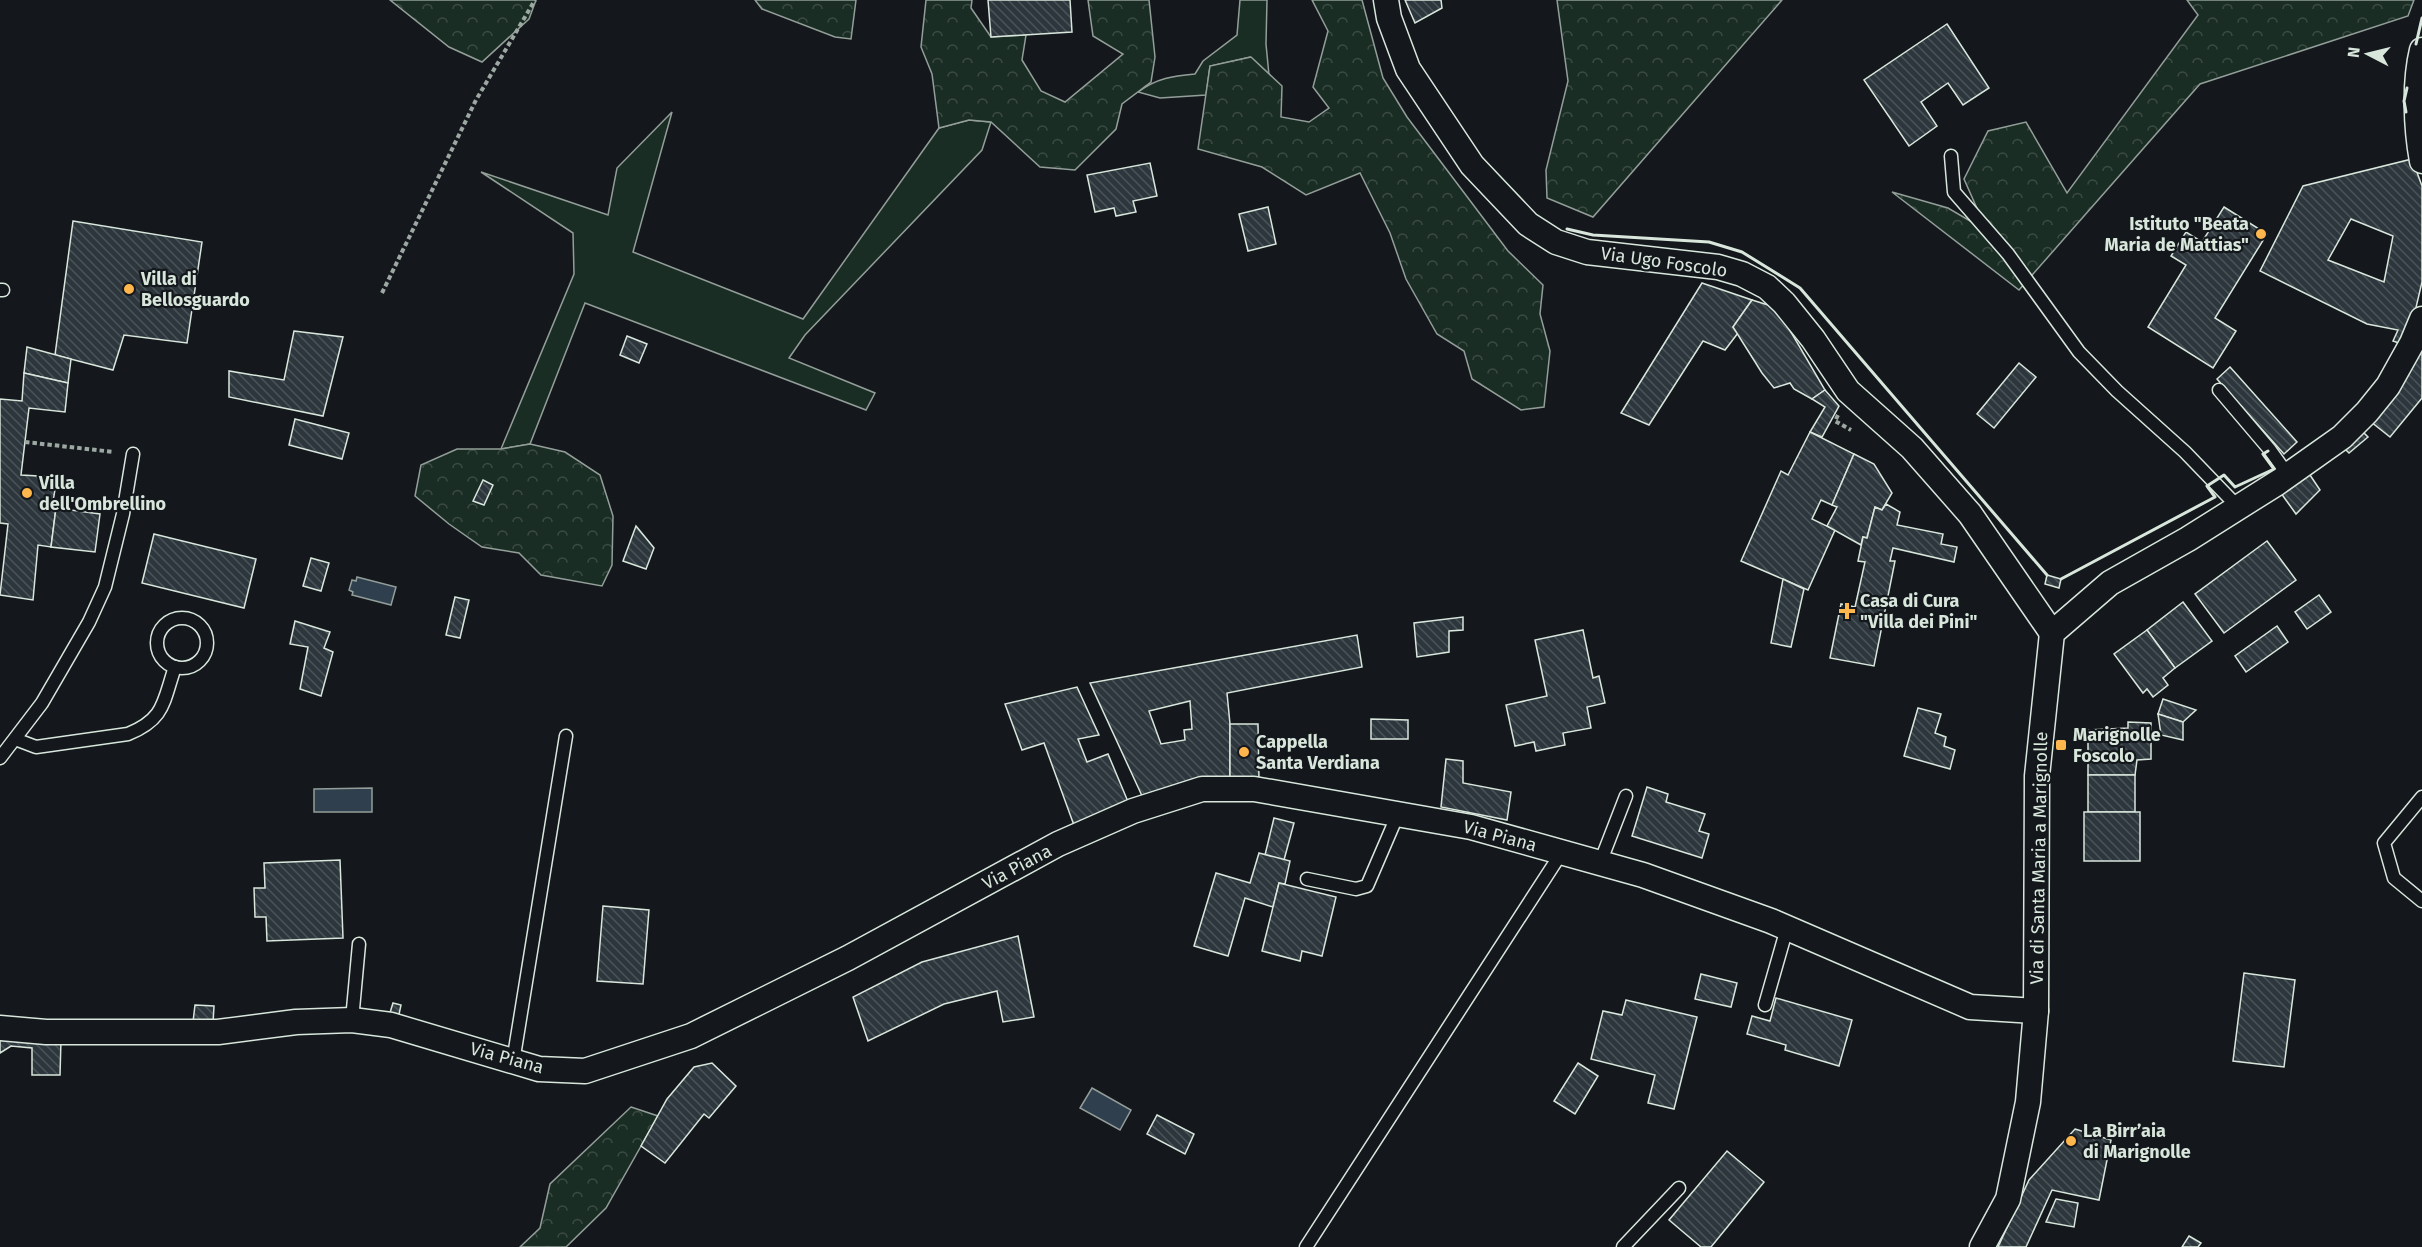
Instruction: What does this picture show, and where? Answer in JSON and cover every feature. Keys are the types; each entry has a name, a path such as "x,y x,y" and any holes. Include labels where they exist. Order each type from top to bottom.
{"street":[{"name":"Via Ugo Foscolo","path":"1386,0 1389,18 1408,69 1472,165 1527,224 1556,242 1587,252 1718,267 1742,274 1767,286 1813,339 1848,391 1912,448 1970,514 2052,633"},
{"path":"2422,50 2417,115 2418,141 2422,161"},
{"path":"2052,633 2110,584 2238,507 2342,437 2367,412 2388,386 2412,343 2422,319"},
{"name":"Via di Santa Maria a Marignolle","path":"1982,1247 2008,1199 2028,1102 2036,1011 2037,776 2052,633"},
{"name":"Via Piana","path":"0,1028 46,1032 219,1032 296,1022 352,1020 391,1025 540,1069 585,1071 691,1036 848,958 1058,844 1133,812 1202,789 1254,789 1471,827 1642,875 1787,928 1970,1007 2036,1011"}],"lane":[{"path":"1951,156 1954,192 2008,255 2079,352 2116,391 2185,452 2238,507"},
{"path":"2219,390 2288,475"},
{"path":"0,758 54,683 89,622 105,587 123,514 133,454"},
{"path":"186,619 198,625 206,636 206,649 201,660 190,667 175,667 166,663 158,652 157,640 163,627 174,620 186,619"},
{"path":"15,739 36,747 128,734 149,724 158,712 164,702 175,667"},
{"path":"513,1062 566,736"},
{"path":"1600,864 1626,796"},
{"path":"2422,797 2384,843 2394,878 2422,901"},
{"path":"1307,879 1356,889 1367,886 1398,814"},
{"path":"1306,1247 1562,852"},
{"path":"1765,1005 1787,928"},
{"path":"352,1020 359,944"},
{"path":"1623,1247 1679,1188"}],"path":[{"path":"382,293 476,100 535,0"},
{"path":"1839,413 1835,421 1853,430"},
{"path":"25,442 133,454"}],"green space":[{"path":"390,0 536,0 529,19 482,62 449,47"},
{"path":"755,0 856,0 851,39 835,37 762,9"},
{"path":"926,0 972,0 971,8 991,37 1026,35 1022,60 1041,91 1065,102 1123,54 1093,36 1088,0 1149,0 1155,57 1151,82 1122,104 1116,129 1075,170 1040,167 991,122 969,120 939,128 932,74 921,47"},
{"path":"1240,0 1267,0 1266,44 1269,75 1250,57 1210,66 1206,95 1160,98 1138,92 1165,78 1195,74 1203,61 1237,35"},
{"path":"1312,0 1362,0 1383,78 1407,117 1508,251 1543,285 1540,314 1550,351 1544,407 1521,410 1472,379 1464,351 1437,334 1406,279 1390,233 1360,173 1306,195 1262,167 1198,149 1210,66 1251,57 1282,86 1281,117 1309,122 1329,108 1313,87 1328,31"},
{"path":"1557,0 1782,0 1593,217 1547,198 1546,170 1568,81"},
{"path":"2187,0 2414,0 2408,16 2200,84 2019,290 1892,192 1948,208 1987,231 1964,179 1988,131 2026,122 2067,193 2198,15"},
{"path":"672,112 633,252 803,319 939,128 969,120 991,122 982,150 805,335 789,358 875,393 866,410 585,303 530,444 501,449 574,274 573,233 481,172 608,215 617,168"},
{"path":"530,444 565,452 600,475 613,516 612,565 602,586 541,575 519,553 482,547 415,496 421,465 457,449 501,449"},
{"path":"631,1107 658,1116 606,1208 566,1247 520,1247 540,1228 550,1184"}],"water":[{"path":"357,577 396,587 391,605 352,595 353,592 349,590 352,580 356,581"},
{"path":"372,788 372,812 314,812 314,789"},
{"path":"1092,1088 1131,1110 1120,1130 1080,1108"}],"building":[{"path":"988,0 1070,0 1072,32 991,37"},
{"path":"1405,0 1441,0 1442,8 1415,23"},
{"path":"1947,24 1989,88 1963,105 1948,83 1921,102 1937,126 1909,146 1864,80"},
{"path":"2412,159 2422,186 2422,282 2405,345 2393,341 2398,330 2367,324 2260,271 2303,186","holes":["2351,219 2393,236 2384,282 2328,260"]},
{"path":"1150,163 1157,196 1133,201 1136,212 1116,216 1114,208 1095,212 1087,175"},
{"path":"1268,207 1276,244 1248,251 1239,214"},
{"path":"2224,207 2267,234 2215,318 2236,331 2213,368 2148,327 2186,265 2171,256 2186,232 2202,242"},
{"name":"Villa di Bellosguardo","path":"73,221 202,242 187,343 124,335 113,370 55,355"},
{"path":"1702,283 1752,300 1733,327 1738,333 1725,350 1703,341 1649,425 1621,413"},
{"path":"1752,300 1768,305 1781,315 1825,390 1812,399 1794,389 1790,383 1774,388 1733,327"},
{"path":"294,331 343,337 323,416 229,397 229,371 284,380"},
{"path":"2422,331 2422,398 2390,437 2370,421"},
{"path":"627,336 647,344 639,363 620,355"},
{"path":"27,347 71,359 68,383 24,373"},
{"path":"2019,363 2036,377 1994,428 1977,414"},
{"path":"2230,367 2297,442 2284,454 2217,379"},
{"name":"Villa dell'Ombrellino","path":"24,373 68,383 65,412 29,408 21,475 57,477 52,508 56,508 51,547 38,545 33,600 0,595 8,524 0,523 0,399 22,401"},
{"path":"1825,390 1839,406 1822,437 1810,432 1825,407 1812,399"},
{"path":"295,419 349,433 342,459 289,445"},
{"path":"2362,431 2368,437 2349,453 2343,447"},
{"path":"1810,432 1854,454 1832,505 1821,500 1812,519 1835,530 1808,590 1741,561 1781,471 1788,475"},
{"path":"1854,454 1874,464 1892,493 1882,510 1875,507 1867,538 1863,537 1861,545 1827,526 1837,507 1832,505"},
{"path":"2308,472 2320,490 2296,514 2278,489"},
{"path":"483,480 493,485 484,505 473,501"},
{"path":"1886,504 1900,512 1897,525 1943,534 1941,544 1957,547 1954,562 1893,548 1890,561 1895,561 1874,666 1830,658 1841,604 1855,607 1865,562 1858,561 1863,537 1867,538 1875,507 1882,510"},
{"path":"56,508 100,514 95,552 51,547"},
{"path":"636,526 654,548 646,569 623,561"},
{"path":"154,534 256,559 244,608 142,583"},
{"path":"2267,541 2296,580 2224,633 2195,594"},
{"path":"311,558 329,563 321,591 303,586"},
{"path":"2047,575 2061,579 2059,588 2045,584"},
{"path":"1783,579 1804,589 1791,647 1771,643"},
{"path":"2319,595 2331,612 2307,629 2295,612"},
{"path":"455,597 469,600 460,638 446,635"},
{"path":"2183,602 2212,641 2175,668 2147,630"},
{"path":"1463,617 1463,630 1449,631 1449,652 1417,657 1414,623"},
{"path":"295,621 330,632 324,648 333,652 321,696 300,689 308,647 290,644"},
{"path":"2277,626 2288,642 2246,672 2235,656"},
{"path":"1583,630 1593,678 1599,676 1605,703 1587,707 1591,728 1563,733 1565,745 1536,751 1534,742 1515,746 1506,705 1547,696 1535,640"},
{"path":"2147,630 2175,668 2163,678 2168,685 2153,697 2147,689 2143,693 2114,654"},
{"path":"1357,635 1362,667 1227,693 1230,724 1230,780 1143,798 1090,683","holes":["1190,701 1192,729 1184,730 1185,740 1161,744 1149,711"]},
{"path":"1077,687 1099,735 1078,739 1087,762 1108,754 1129,804 1075,828 1044,743 1022,750 1005,704"},
{"path":"2163,699 2196,710 2183,722 2158,714"},
{"path":"1918,708 1941,714 1935,733 1946,737 1944,746 1955,750 1950,769 1904,756"},
{"path":"2158,714 2183,722 2183,740 2161,735"},
{"path":"1371,719 1408,720 1408,739 1371,739"},
{"path":"2128,722 2151,723 2151,759 2137,760 2135,775 2088,775 2088,730 2128,728"},
{"name":"Cappella Santa Verdiana","path":"1230,724 1258,724 1259,780 1230,780"},
{"path":"1446,759 1463,761 1463,783 1511,792 1507,820 1441,807"},
{"path":"2088,775 2135,775 2135,812 2088,812"},
{"path":"1647,787 1668,794 1666,802 1705,814 1699,831 1709,834 1702,858 1632,836"},
{"path":"2084,812 2140,812 2140,861 2084,861"},
{"path":"1274,818 1294,823 1284,860 1265,855"},
{"path":"1259,853 1290,861 1285,884 1279,883 1273,907 1245,898 1228,956 1194,946 1216,873 1250,883"},
{"path":"340,860 343,938 267,941 266,917 255,917 254,888 265,888 264,863"},
{"path":"1279,883 1336,897 1322,956 1302,951 1300,961 1262,951"},
{"path":"603,906 649,910 643,984 597,981"},
{"path":"1018,936 1034,1017 1003,1022 997,991 944,1004 868,1041 853,997 922,962"},
{"path":"2244,973 2295,980 2284,1067 2233,1061"},
{"path":"1701,974 1737,983 1731,1007 1695,999"},
{"path":"1776,998 1852,1020 1839,1066 1785,1050 1786,1045 1747,1034 1752,1016 1770,1021"},
{"path":"1626,1000 1697,1017 1674,1109 1648,1103 1655,1075 1591,1059 1603,1011 1622,1015"},
{"path":"393,1003 401,1005 398,1019 389,1016"},
{"path":"195,1005 214,1006 213,1023 193,1022"},
{"path":"0,1037 61,1040 60,1075 32,1075 32,1048 11,1046 0,1053"},
{"path":"712,1063 736,1086 709,1118 704,1114 665,1163 641,1146 667,1099 694,1067"},
{"path":"1578,1063 1598,1076 1575,1114 1554,1101"},
{"path":"1157,1115 1194,1134 1185,1154 1147,1134"},
{"path":"2075,1129 2111,1140 2099,1200 2052,1190 2026,1247 1998,1247 2029,1180"},
{"path":"1727,1151 1764,1182 1711,1247 1701,1247 1669,1220"},
{"path":"2056,1199 2078,1203 2074,1227 2046,1222"},
{"path":"2189,1236 2201,1243 2198,1247 2182,1247"}],"wall":[{"path":"2416,44 2422,18"},
{"path":"2406,112 2404,101 2407,88"},
{"path":"1567,229 1593,235 1709,242 1742,252 1800,288 2047,575"},
{"path":"2061,579 2215,497 2207,486 2224,475 2235,487 2274,469 2263,454 2268,451"}],"place":[{"name":"Istituto \"Beata Maria de Mattias\"","path":"2261,234"},
{"name":"Villa di Bellosguardo","path":"129,289"},
{"name":"Villa dell'Ombrellino","path":"27,493"},
{"name":"Casa di Cura \"Villa dei Pini\"","path":"1847,611"},
{"name":"Marignolle Foscolo","path":"2061,745"},
{"name":"Cappella Santa Verdiana","path":"1244,752"},
{"name":"La Birr’aia di Marignolle","path":"2071,1141"}]}
